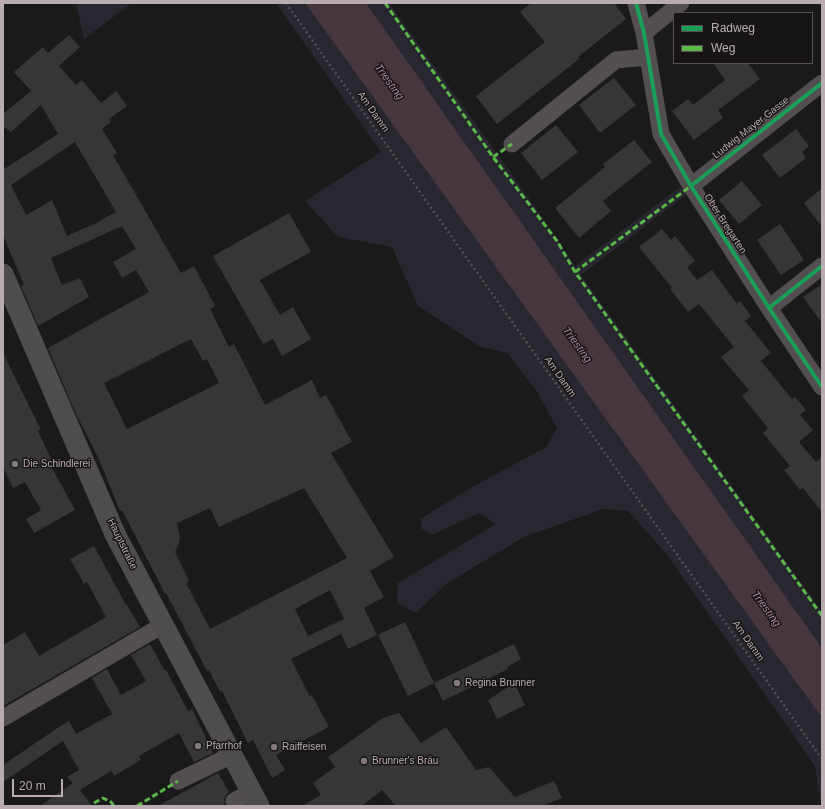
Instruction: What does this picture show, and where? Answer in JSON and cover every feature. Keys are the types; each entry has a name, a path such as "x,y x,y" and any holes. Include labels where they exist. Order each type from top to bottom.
{"main road":[{"name":"Hauptstraße","path":"3,274 115,534 232,755 248,800"}],"street":[{"name":"Ober Bregarten","path":"636,3 644,33 661,134 691,186 769,308 822,387"},
{"path":"644,33 681,3"},
{"path":"512,144 616,60 648,57"},
{"name":"Ludwig Mayer Gasse","path":"691,186 822,83"},
{"path":"769,308 822,266"},
{"path":"3,718 163,625"},
{"path":"178,781 232,755"}],"shaded area":[{"path":"76,3 132,3 84,39"},
{"path":"276,3 305,3 822,718 822,803 820,799 815,766 665,552 628,511 603,509 524,537 446,584 416,613 397,603 398,583 496,524 479,513 432,535 422,529 420,519 469,489 546,447 557,428 536,390 507,353 479,346 418,306 392,247 338,237 305,201 381,152"},
{"path":"366,3 389,3 538,211 575,266 680,187 686,195 581,275 822,612 822,648"}],"water":[{"name":"Triesting","path":"305,3 366,3 822,648 822,718"}],"building":[{"path":"531,3 614,3 626,19 578,57 579,59 497,124 476,96 545,42 520,12"},
{"path":"69,35 80,47 59,66 76,85 82,80 101,103 116,91 127,106 109,119 111,122 102,129 117,153 113,155 181,273 194,266 215,306 210,309 229,347 234,344 265,405 312,380 320,398 326,395 352,442 331,453 394,557 370,571 384,597 364,608 377,635 348,649 341,634 291,659 310,697 312,695 329,727 276,755 285,770 272,778 253,740 248,743 222,691 220,692 209,670 207,671 122,510 120,511 98,457 75,412 48,348 149,292 136,270 122,278 113,262 136,249 122,226 51,258 62,285 80,278 89,297 38,326 21,286 24,285 3,235 3,168 4,169 58,134 41,105 11,132 3,126 3,114 31,91 14,72 43,47 48,53","holes":["75,142 116,212 67,236 52,200 26,215 11,185","191,339 203,361 207,359 219,383 127,429 104,383","304,488 347,558 210,629 186,583 189,581 175,552 180,538 177,523 210,508 219,527","330,590 344,619 308,636 295,609"]},
{"path":"714,64 749,64 760,79 718,110 723,118 694,140 672,111 688,99 693,105 725,80"},
{"path":"614,78 636,105 600,133 579,105"},
{"path":"556,125 578,152 542,180 521,153"},
{"path":"796,129 809,146 802,152 806,158 780,178 762,155"},
{"path":"634,140 652,162 603,201 611,211 579,238 555,208 605,167 603,164"},
{"path":"742,181 762,205 739,224 719,200"},
{"path":"822,188 822,227 804,203"},
{"path":"289,213 311,252 260,280 280,315 293,307 311,339 282,356 273,339 263,344 213,256"},
{"path":"780,224 804,260 781,275 757,240"},
{"path":"662,229 671,240 675,236 695,261 687,267 697,280 712,270 737,304 740,301 751,316 745,321 771,353 761,361 792,399 795,397 806,410 800,415 813,430 799,442 816,462 822,457 822,512 803,488 800,490 784,470 790,466 763,433 768,428 742,396 749,390 721,357 734,347 699,304 688,312 670,289 672,288 639,247"},
{"path":"822,284 822,323 803,297"},
{"path":"3,353 41,430 38,431 55,467 52,468 75,510 34,533 26,519 41,510 25,482 13,488 3,467"},
{"path":"94,546 126,605 140,627 3,706 3,645 25,632 39,656 106,617 87,582 84,584 70,559"},
{"path":"405,622 434,683 408,696 378,635"},
{"path":"150,644 188,711 192,709 213,753 194,762 179,733 139,756 141,760 114,776 111,771 80,790 92,806 40,806 73,783 67,777 79,770 63,741 3,782 3,765 56,729 69,721 76,734 112,714 92,678 107,669 121,695 146,681 131,655"},
{"path":"514,644 521,659 507,667 508,669 443,701 434,683"},
{"path":"514,683 525,705 497,719 488,700"},
{"path":"399,713 421,743 446,727 476,770 489,767 515,797 554,781 562,798 542,806 396,806 382,790 362,806 302,806 321,795 313,783 335,767 328,757 383,718"},
{"path":"218,773 229,792 224,800 225,806 158,806"}],"marked path":[{"path":"385,3 493,157 557,241 575,272 822,616"},
{"path":"493,157 512,144"},
{"path":"575,272 691,186"},
{"path":"137,806 178,781"},
{"path":"94,803 103,798 111,802 114,806"}],"cycle path":[{"path":"636,3 644,33 661,134 691,186 769,308 822,387"},
{"path":"691,186 822,83"},
{"path":"769,308 822,266"}],"place":[{"name":"Die Schindlerei","path":"15,464"},
{"name":"Regina Brunner","path":"457,683"},
{"name":"Pfarrhof","path":"198,746"},
{"name":"Raiffeisen","path":"274,747"},
{"name":"Brunner's Bräu","path":"364,761"}]}
